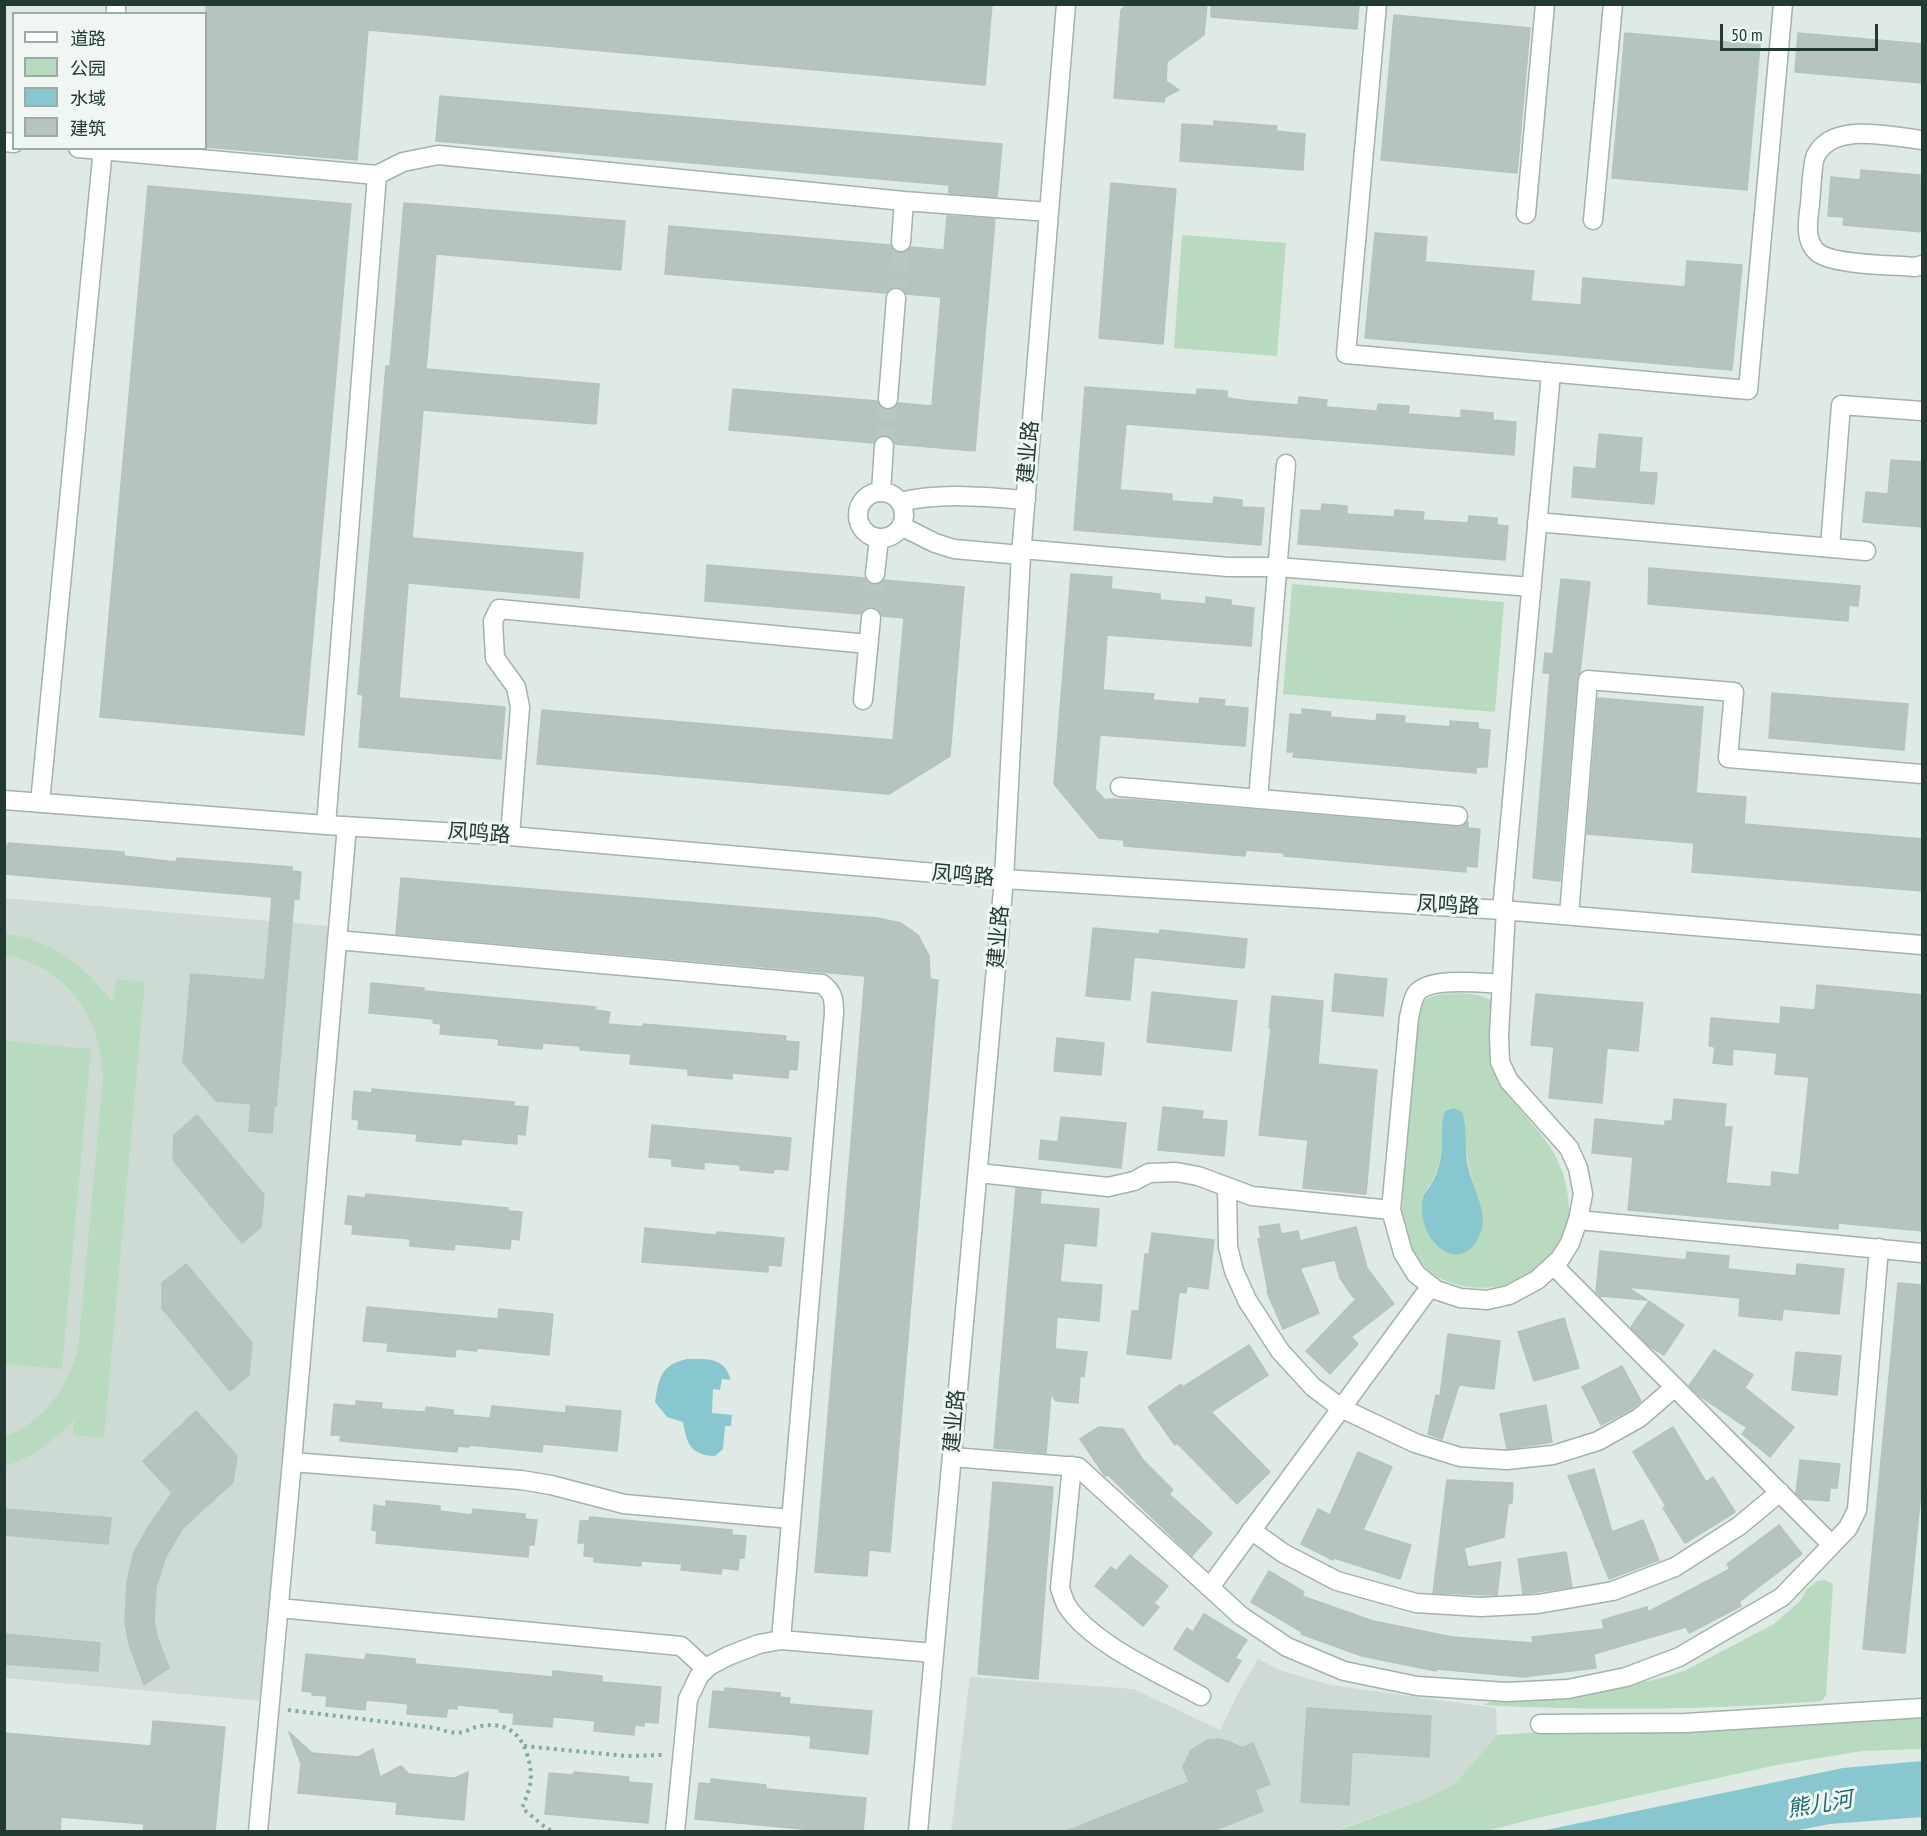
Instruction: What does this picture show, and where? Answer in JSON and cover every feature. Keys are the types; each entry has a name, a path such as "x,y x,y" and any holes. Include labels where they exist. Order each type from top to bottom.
{"street":[{"name":"建业路","path":"918,1832 1004,879 1022,552 1066,4"},
{"path":"1377,4 1346,354 1748,390 1783,4"},
{"path":"1526,214 1545,4"},
{"path":"1593,220 1612,4"},
{"path":"1923,140 1851,133 1830,140 1815,155 1807,228 1811,245 1818,253 1830,260 1923,266"},
{"path":"40,803 103,150 377,176 403,162 438,155 904,201 1048,212"},
{"path":"326,825 377,176"},
{"path":"901,242 904,201"},
{"path":"888,399 896,298"},
{"path":"1502,984 1427,985 1416,994 1409,1017 1391,1210 1403,1253 1416,1274 1431,1286 1460,1298 1487,1300 1509,1294 1538,1280 1560,1259 1570,1243 1578,1220 1583,1194 1578,1168 1569,1148 1509,1081 1500,1062 1504,910 1551,373"},
{"path":"1830,548 1841,405 1923,411"},
{"path":"881,492 884,446"},
{"path":"1258,799 1286,464"},
{"path":"881,492 894,496 900,502 903,518 901,526 895,532 888,537 879,538 864,530 860,525 858,513 863,500 881,492"},
{"path":"900,502 928,496 949,495 1026,500"},
{"path":"1537,522 1866,551"},
{"path":"901,526 935,543 954,549 1228,567 1277,567 1532,586"},
{"path":"875,574 879,538"},
{"path":"510,836 520,707 516,687 495,658 493,621 499,609 868,644"},
{"path":"862,700 871,618"},
{"path":"1569,915 1588,680 1734,692 1728,758 1923,774"},
{"path":"1120,787 1458,816"},
{"name":"凤鸣路","path":"4,800 326,825 510,836 1004,879 1504,910 1923,945"},
{"path":"258,1832 346,826"},
{"path":"337,940 822,984 830,991 834,999 834,1013 781,1640"},
{"path":"979,1173 1108,1187 1134,1181 1149,1173 1176,1172 1198,1176 1252,1196 1391,1210"},
{"path":"1227,1187 1228,1247 1234,1271 1247,1300 1280,1350 1313,1387 1341,1408 1415,1443 1460,1457 1507,1460 1553,1455 1598,1441 1639,1418 1675,1387"},
{"path":"1578,1220 1923,1252"},
{"path":"952,1457 1078,1467 1241,1616 1287,1647 1344,1671 1417,1686 1506,1692 1568,1689 1626,1677 1679,1657 1782,1597 1848,1528 1857,1510 1879,1248"},
{"path":"1553,1265 1832,1545"},
{"path":"1210,1587 1431,1286"},
{"path":"292,1462 521,1480 551,1485 624,1504 791,1519"},
{"path":"1072,1466 1060,1588 1066,1605 1082,1623 1118,1651 1201,1696"},
{"path":"1251,1530 1283,1553 1337,1581 1416,1603 1481,1607 1538,1604 1613,1591 1675,1567 1739,1526 1780,1492"},
{"path":"279,1608 681,1646 706,1669"},
{"path":"675,1832 688,1699 699,1676 706,1669 728,1656 759,1644 781,1640 934,1653"},
{"path":"1540,1724 1686,1723 1923,1708"}],"path":[{"path":"270,1707 436,1728 450,1732 465,1732 492,1725 508,1727 515,1732 524,1746 530,1763 531,1785 522,1808 554,1832"},
{"path":"524,1746 626,1756 650,1754 682,1756"}],"shaded area":[{"path":"4,898 328,926 261,1701 5,1678"},
{"path":"1258,1659 1282,1671 1331,1685 1496,1708 1497,1735 1455,1784 1425,1799 1333,1831 951,1832 970,1677 1134,1689 1220,1730"}],"green space":[{"path":"1182,235 1286,243 1277,356 1174,348"},
{"path":"1292,584 1504,602 1495,712 1283,694"},
{"path":"5,934 52,948 79,967 113,1003 116,979 145,982 104,1438 73,1435 74,1420 42,1448 5,1466 5,1437 31,1422 52,1402 67,1378 78,1350 103,1078 96,1035 76,998 63,983 46,971 27,961 5,955"},
{"path":"1462,993 1478,995 1491,1000 1496,1023 1502,1085 1557,1159 1566,1182 1568,1195 1567,1227 1560,1244 1549,1260 1536,1272 1523,1279 1492,1287 1475,1288 1459,1285 1431,1272 1420,1261 1413,1249 1402,1211 1413,1015 1422,1002 1433,996","holes":["1465,1123 1469,1167 1481,1210 1423,1195 1438,1168 1442,1137"]},
{"path":"5,1041 91,1049 62,1369 5,1364"},
{"path":"1825,1580 1833,1584 1826,1695 1822,1701 1653,1709 1483,1705 1497,1699 1608,1689 1658,1679 1686,1670 1774,1624 1800,1601 1807,1589 1817,1581"},
{"path":"1922,1715 1922,1749 1862,1751 1777,1765 1487,1831 1333,1832 1425,1799 1455,1784 1497,1735"}],"water":[{"path":"1454,1108 1462,1112 1464,1118 1468,1166 1481,1206 1483,1221 1475,1244 1465,1253 1454,1254 1443,1250 1433,1242 1422,1214 1424,1194 1435,1177 1440,1161 1445,1111"},
{"path":"687,1359 720,1363 728,1372 731,1380 722,1379 720,1390 713,1389 712,1413 732,1415 731,1426 725,1426 723,1449 715,1456 695,1451 688,1442 683,1422 667,1417 655,1402 663,1373 672,1365"},
{"name":"熊儿河","path":"1922,1761 1922,1817 1830,1824 1788,1832 1541,1831 1843,1768"}],"building":[{"path":"206,4 992,4 985,85 368,30 357,160 207,147"},
{"path":"1127,4 1207,4 1204,35 1167,62 1166,81 1179,90 1165,97 1164,102 1114,98 1121,10"},
{"path":"1211,4 1359,4 1357,29 1211,17"},
{"path":"1394,15 1530,28 1517,173 1381,160"},
{"path":"1625,33 1760,45 1747,190 1612,178"},
{"path":"1798,33 1923,44 1923,83 1795,72"},
{"path":"440,96 1002,144 997,197 949,193 949,185 436,141"},
{"path":"1214,121 1277,126 1276,131 1305,134 1303,170 1180,161 1182,124 1214,126"},
{"path":"1861,170 1920,175 1920,185 1923,185 1923,232 1843,225 1844,217 1828,216 1831,177 1860,180"},
{"path":"1111,183 1176,189 1163,344 1099,338"},
{"path":"148,186 351,204 304,735 100,717"},
{"path":"404,203 625,221 621,270 436,254 426,369 599,384 596,424 423,410 412,538 583,553 579,598 408,583 399,698 505,707 501,759 359,747 363,695 358,694 386,366 390,366"},
{"path":"947,216 995,219 975,451 895,444 891,437 885,435 879,436 874,443 729,430 733,389 877,401 881,408 888,410 893,409 898,403 932,406 941,297 906,294 903,289 897,287 891,288 886,293 665,274 669,226 890,245 894,251 901,253 911,247 944,250"},
{"path":"1375,233 1427,237 1425,262 1534,271 1531,301 1581,305 1583,278 1685,287 1687,261 1742,265 1732,370 1365,338"},
{"path":"1085,387 1197,395 1197,389 1227,391 1227,398 1249,401 1298,405 1299,397 1327,400 1326,407 1377,411 1378,404 1409,406 1408,414 1461,418 1461,410 1493,413 1493,420 1516,422 1514,455 1126,424 1120,490 1172,494 1172,501 1213,504 1214,497 1242,500 1242,507 1264,508 1261,545 1074,530"},
{"path":"1599,434 1642,438 1639,472 1657,473 1654,504 1572,497 1574,467 1596,469"},
{"path":"1891,460 1923,462 1923,527 1863,522 1866,492 1888,494"},
{"path":"1322,504 1347,506 1347,514 1394,517 1395,510 1424,512 1423,520 1468,523 1469,516 1497,518 1497,525 1508,526 1505,560 1298,544 1301,510 1321,511"},
{"path":"707,565 865,578 874,585 884,580 964,587 950,756 889,794 537,764 542,710 893,740 904,618 882,616 878,609 872,607 866,608 861,614 705,601"},
{"path":"1649,568 1860,586 1858,606 1849,605 1848,621 1648,604"},
{"path":"1071,574 1112,577 1111,589 1160,594 1160,600 1206,604 1206,597 1231,600 1231,605 1254,608 1251,646 1107,635 1103,690 1154,694 1153,700 1199,704 1200,698 1225,700 1224,706 1248,708 1245,746 1100,735 1095,789 1104,799 1457,827 1468,822 1468,828 1480,829 1477,867 1466,866 1466,872 1284,856 1284,853 1246,850 1245,856 1124,846 1124,840 1099,838 1054,784"},
{"path":"1561,579 1590,582 1580,672 1577,679 1560,881 1533,878 1550,673 1543,673 1545,653 1553,654"},
{"path":"1772,693 1908,704 1904,750 1769,738"},
{"path":"1598,698 1703,707 1696,793 1746,797 1744,824 1923,839 1923,891 1692,872 1694,843 1587,834"},
{"path":"1302,709 1331,712 1330,717 1376,721 1377,714 1405,716 1404,723 1450,727 1450,721 1478,723 1478,729 1490,730 1487,767 1476,767 1476,773 1293,757 1294,752 1287,752 1290,714 1302,715"},
{"path":"8,843 124,852 124,856 176,862 177,858 292,867 292,871 301,872 299,899 294,899 272,1133 249,1131 251,1104 216,1101 183,1062 191,974 265,980 272,897 4,874 4,846 8,846"},
{"path":"401,878 877,918 901,923 918,935 929,956 930,979 938,980 890,1552 869,1550 867,1576 815,1572 865,976 396,934"},
{"path":"1093,928 1159,934 1160,930 1247,939 1244,968 1134,957 1130,1000 1086,996"},
{"path":"1335,974 1387,979 1383,1016 1332,1011"},
{"path":"371,983 424,988 424,991 596,1007 595,1010 610,1012 608,1024 643,1027 643,1024 786,1036 785,1041 799,1042 797,1070 789,1069 788,1078 732,1073 732,1079 688,1075 688,1069 630,1064 631,1054 580,1050 580,1046 543,1043 542,1049 498,1045 499,1039 440,1034 441,1024 433,1023 434,1019 369,1013"},
{"path":"1817,985 1923,995 1923,1231 1838,1223 1838,1229 1628,1210 1633,1157 1592,1153 1595,1119 1665,1126 1665,1121 1672,1121 1674,1099 1726,1104 1724,1127 1732,1127 1726,1183 1771,1187 1772,1172 1799,1175 1809,1077 1775,1074 1777,1053 1733,1049 1732,1065 1713,1063 1715,1047 1709,1046 1711,1018 1780,1024 1781,1007 1815,1010"},
{"path":"1152,992 1237,1001 1231,1051 1147,1042"},
{"path":"1536,994 1643,1003 1638,1051 1607,1048 1602,1103 1549,1098 1554,1047 1531,1045"},
{"path":"1272,996 1323,1001 1318,1064 1377,1070 1366,1194 1303,1188 1308,1140 1259,1135 1271,1028 1269,1028"},
{"path":"1057,1038 1104,1043 1101,1075 1054,1071"},
{"path":"372,1089 514,1102 514,1106 528,1107 525,1135 517,1134 517,1144 461,1139 461,1145 416,1141 417,1134 358,1129 359,1120 352,1119 354,1091 372,1093"},
{"path":"1163,1107 1203,1111 1202,1119 1227,1121 1224,1156 1158,1150"},
{"path":"197,1115 264,1195 261,1227 242,1243 173,1160 174,1135"},
{"path":"1061,1117 1126,1123 1121,1168 1039,1159 1041,1140 1058,1142"},
{"path":"652,1125 791,1138 788,1170 774,1169 773,1173 740,1170 740,1165 704,1162 704,1169 672,1166 672,1159 649,1157"},
{"path":"1016,1188 1041,1191 1040,1204 1099,1209 1096,1246 1064,1243 1060,1282 1102,1285 1099,1321 1057,1317 1055,1349 1087,1352 1084,1377 1080,1376 1078,1403 1056,1401 1051,1394 1046,1453 994,1448"},
{"path":"366,1194 508,1208 508,1211 522,1212 519,1240 511,1239 510,1249 455,1244 454,1250 410,1246 410,1239 352,1234 353,1225 345,1224 348,1196 365,1198"},
{"path":"1279,1224 1281,1234 1298,1231 1300,1241 1356,1227 1367,1268 1394,1304 1351,1337 1358,1344 1330,1374 1306,1351 1360,1295 1354,1298 1340,1278 1335,1260 1300,1268 1319,1313 1283,1329 1267,1292 1258,1239 1261,1238 1259,1227"},
{"path":"645,1228 716,1235 717,1232 784,1238 781,1266 768,1265 768,1272 642,1262"},
{"path":"1152,1233 1214,1240 1208,1289 1187,1286 1186,1293 1179,1292 1171,1359 1127,1354 1132,1311 1139,1311 1145,1254 1149,1254"},
{"path":"1600,1251 1686,1260 1687,1252 1729,1256 1728,1269 1796,1276 1797,1264 1844,1269 1839,1314 1783,1309 1782,1320 1739,1316 1740,1298 1627,1287 1647,1300 1600,1296 1596,1292"},
{"path":"186,1264 252,1343 249,1375 230,1391 162,1308 162,1283"},
{"path":"1898,1283 1923,1285 1923,1472 1905,1653 1863,1649"},
{"path":"1649,1301 1684,1325 1664,1355 1648,1345 1631,1327"},
{"path":"367,1307 498,1319 499,1309 553,1314 549,1355 477,1348 477,1351 456,1349 455,1357 387,1351 388,1343 363,1341"},
{"path":"1564,1318 1579,1368 1534,1381 1518,1332"},
{"path":"1448,1334 1500,1341 1494,1389 1459,1385 1442,1439 1428,1434 1436,1395 1440,1396"},
{"path":"1249,1345 1268,1375 1211,1412 1270,1472 1237,1504 1177,1443 1175,1445 1148,1407 1181,1384 1183,1387"},
{"path":"1714,1350 1753,1375 1746,1386 1743,1386 1794,1427 1770,1457 1742,1434 1747,1428 1701,1397 1689,1386"},
{"path":"1796,1352 1841,1356 1837,1395 1792,1390"},
{"path":"1622,1366 1641,1401 1633,1408 1601,1425 1582,1387"},
{"path":"356,1401 382,1403 381,1409 426,1412 426,1407 453,1410 453,1415 490,1418 492,1406 566,1413 566,1406 621,1411 617,1451 543,1444 542,1452 469,1445 469,1447 458,1446 457,1452 340,1441 341,1435 331,1435 334,1404 356,1406"},
{"path":"1546,1405 1552,1442 1507,1449 1500,1414"},
{"path":"196,1411 237,1456 233,1482 182,1529 166,1556 156,1587 154,1620 157,1637 169,1668 144,1685 129,1644 125,1623 127,1582 134,1552 172,1493 143,1461"},
{"path":"1099,1427 1123,1429 1143,1460 1173,1490 1169,1494 1212,1533 1192,1556 1108,1475 1105,1476 1080,1439"},
{"path":"1673,1427 1706,1482 1713,1477 1735,1512 1685,1543 1663,1508 1666,1506 1633,1452"},
{"path":"1358,1452 1392,1467 1363,1530 1411,1545 1400,1579 1334,1558 1333,1560 1301,1544 1318,1509 1330,1515"},
{"path":"1800,1460 1840,1464 1837,1488 1830,1488 1829,1501 1802,1499 1796,1493"},
{"path":"1594,1469 1612,1532 1643,1520 1659,1560 1609,1579 1568,1476"},
{"path":"1447,1480 1513,1483 1512,1503 1508,1504 1504,1537 1464,1548 1468,1567 1501,1562 1497,1595 1433,1593"},
{"path":"993,1482 1053,1487 1038,1679 978,1674"},
{"path":"386,1501 440,1506 440,1511 472,1515 473,1509 525,1514 525,1519 537,1520 534,1545 529,1545 528,1557 376,1543 377,1531 372,1530 374,1505 386,1507"},
{"path":"4,1509 111,1518 108,1544 4,1535"},
{"path":"590,1517 732,1530 732,1535 746,1536 744,1558 739,1558 738,1570 722,1568 721,1574 681,1570 682,1564 641,1561 641,1566 594,1562 594,1557 584,1556 585,1543 578,1543 580,1521 589,1521"},
{"path":"1779,1525 1802,1554 1739,1602 1741,1606 1689,1633 1686,1627 1594,1654 1596,1668 1523,1677 1437,1669 1436,1671 1362,1656 1301,1634 1302,1632 1251,1602 1269,1571 1304,1592 1302,1596 1373,1621 1452,1637 1533,1643 1532,1637 1604,1629 1602,1620 1647,1607 1648,1612 1730,1569 1727,1564"},
{"path":"1566,1552 1572,1587 1523,1594 1518,1559"},
{"path":"1130,1555 1168,1586 1154,1603 1159,1607 1143,1626 1095,1586 1111,1567 1116,1571"},
{"path":"1204,1614 1247,1640 1235,1658 1241,1661 1228,1682 1174,1649 1187,1628 1193,1632"},
{"path":"4,1634 100,1643 98,1671 4,1664"},
{"path":"306,1654 365,1660 366,1654 415,1659 415,1664 553,1677 553,1671 602,1676 602,1682 661,1687 658,1723 644,1722 644,1726 635,1725 634,1735 594,1731 595,1721 587,1720 553,1717 552,1727 513,1724 514,1713 499,1712 500,1709 457,1705 457,1709 448,1708 446,1717 407,1714 408,1704 400,1703 366,1700 365,1710 326,1706 327,1696 312,1695 312,1692 302,1691"},
{"path":"725,1688 780,1693 780,1697 790,1698 789,1704 872,1711 868,1754 810,1748 811,1736 709,1727 713,1691 725,1692"},
{"path":"1307,1708 1431,1716 1429,1757 1352,1752 1349,1805 1301,1802"},
{"path":"153,1721 225,1727 215,1832 143,1832 144,1824 61,1817 60,1832 4,1832 4,1733 151,1746"},
{"path":"289,1732 312,1753 358,1757 373,1749 380,1777 401,1766 409,1774 455,1778 468,1772 464,1820 396,1814 397,1802 298,1793 301,1764"},
{"path":"1218,1739 1242,1748 1253,1743 1270,1784 1255,1790 1263,1811 1210,1832 1065,1832 1189,1782 1183,1767 1191,1750 1208,1740"},
{"path":"574,1772 629,1777 628,1782 652,1784 648,1823 545,1814 549,1773 573,1775"},
{"path":"711,1779 766,1785 766,1789 866,1798 863,1832 835,1832 695,1819 699,1783 711,1784"}],"tunnel":[{"path":"896,298 901,242"},
{"path":"884,446 888,399"},
{"path":"871,618 875,574"}]}
